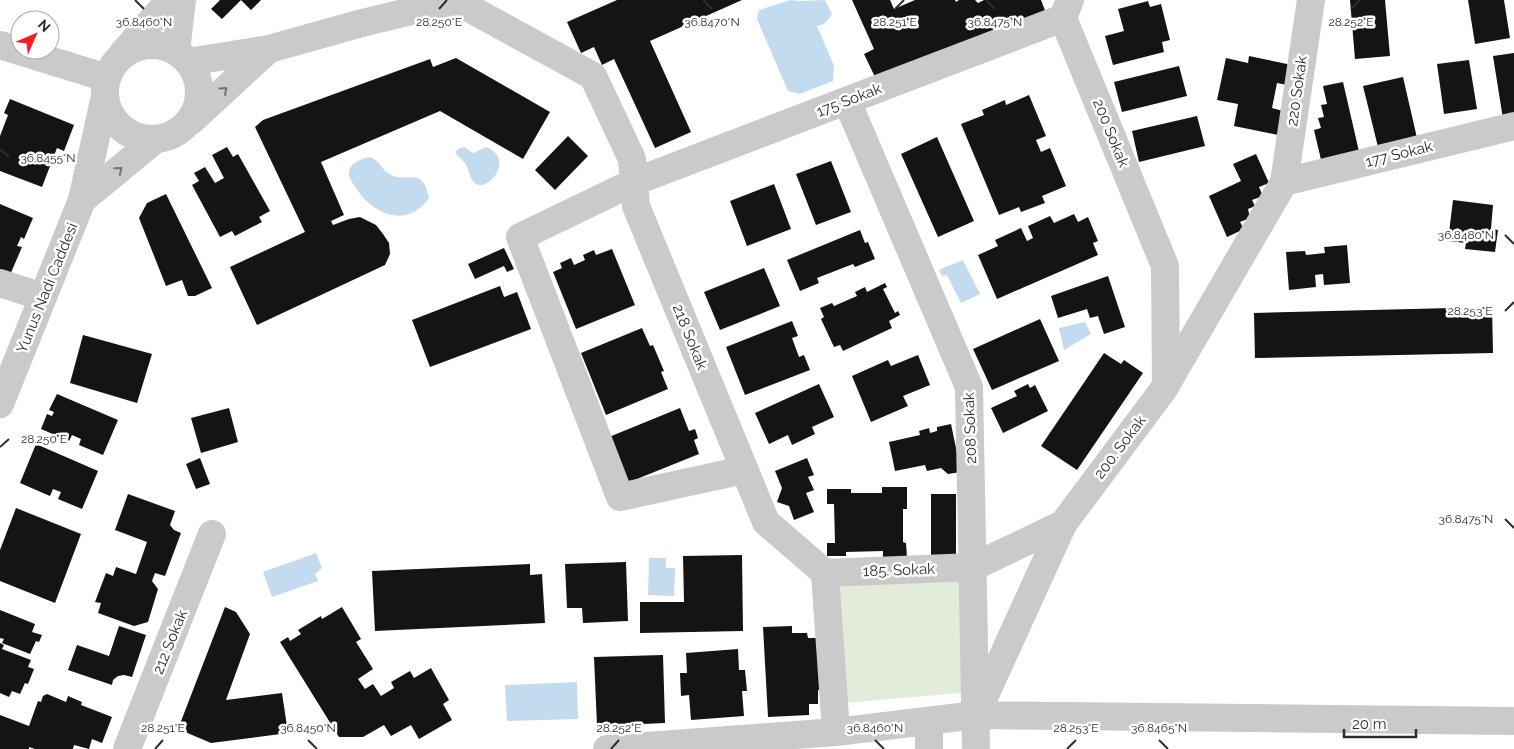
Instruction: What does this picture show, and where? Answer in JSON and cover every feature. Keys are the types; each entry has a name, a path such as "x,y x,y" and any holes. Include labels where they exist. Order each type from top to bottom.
{"street":[{"path":"109,78 170,0"},
{"path":"182,0 182,56 196,76 200,92 197,108 188,123"},
{"path":"269,49 180,131 168,137 156,140 141,138 127,133 116,123 108,110 109,78 128,51 144,45 160,46 182,56 269,49 368,12 457,0"},
{"name":"218 Sokak","path":"457,0 593,76 632,159 636,206 766,522 825,573"},
{"name":"220 Sokak","path":"1284,182 1311,0"},
{"name":"175 Sokak","path":"744,470 620,497 520,237 634,182 847,101 1067,9"},
{"name":"200 Sokak","path":"1067,9 1165,266 1166,386"},
{"path":"0,45 109,78"},
{"name":"Yunus Nadi Caddesi","path":"0,404 82,200 109,78"},
{"name":"208 Sokak","path":"847,101 969,387 976,749"},
{"name":"177 Sokak","path":"1284,182 1514,126"},
{"path":"82,200 156,140"},
{"name":"200. Sokak","path":"973,567 1063,524 1166,386 1284,182"},
{"path":"0,283 43,298"},
{"path":"976,715 1063,524"},
{"name":"212 Sokak","path":"127,749 212,534"},
{"name":"185. Sokak","path":"825,573 973,567"},
{"path":"825,573 836,732"},
{"path":"607,749 836,732 976,715 1514,721"},
{"path":"929,721 929,749"}],"green space":[{"path":"962,577 972,692 845,703 835,587"}],"water":[{"path":"791,0 825,0 832,14 826,22 817,26 834,66 833,81 800,94 788,91 757,19 759,10"},
{"path":"464,147 473,153 486,147 495,152 499,159 499,166 497,173 487,183 476,184 472,180 466,165 455,152"},
{"path":"368,157 375,159 389,174 402,178 418,178 422,181 429,198 421,208 401,216 391,215 381,211 363,197 350,179 349,170 353,165"},
{"path":"963,260 980,294 961,303 947,275 943,276 939,271"},
{"path":"1085,322 1091,334 1064,350 1059,328"},
{"path":"316,553 322,568 315,574 318,581 272,597 263,572"},
{"path":"649,558 666,558 666,568 675,568 674,596 648,595"},
{"path":"577,682 578,719 507,721 505,685"}],"building":[{"path":"220,0 241,0 222,19 211,9"},
{"path":"241,0 261,0 251,10"},
{"path":"617,0 742,0 650,41 691,132 655,148 614,59 602,65 594,47 581,53 567,22"},
{"path":"852,0 890,0 894,9 915,0 955,0 956,2 959,0 975,0 978,3 984,0 1041,0 1046,13 875,77 864,54 874,49"},
{"path":"1350,0 1385,0 1390,56 1355,59"},
{"path":"1468,0 1504,0 1510,38 1475,44"},
{"path":"1148,1 1150,7 1161,4 1170,40 1162,42 1164,52 1113,65 1105,36 1124,31 1118,9"},
{"path":"1514,53 1514,117 1503,119 1493,56"},
{"path":"1249,56 1292,65 1287,85 1277,83 1272,108 1283,111 1278,135 1234,126 1238,104 1217,100 1226,58 1248,63"},
{"path":"456,58 550,112 523,159 440,111 321,162 344,215 331,221 333,225 360,217 376,225 389,243 390,254 385,265 257,325 230,267 305,232 255,127 263,120 430,59 433,67"},
{"path":"1469,60 1477,109 1444,114 1437,64"},
{"path":"1179,66 1187,96 1122,112 1114,82"},
{"path":"1403,77 1417,138 1378,147 1363,86"},
{"path":"1343,82 1360,156 1322,164 1314,130 1321,128 1318,118 1324,117 1321,105 1327,104 1323,86"},
{"path":"1029,95 1046,136 1036,140 1041,152 1050,148 1066,186 1042,196 1045,203 1021,212 1019,207 999,215 961,124 984,115 982,110 1005,100 1006,105"},
{"path":"10,99 74,125 64,151 57,148 42,187 0,171 0,136 8,115 4,113"},
{"path":"1197,116 1205,146 1139,162 1132,131"},
{"path":"568,136 588,156 555,190 535,170"},
{"path":"937,137 974,221 938,237 901,154"},
{"path":"227,147 233,157 238,154 270,211 259,217 262,222 235,236 232,231 220,237 192,185 199,181 194,173 205,167 215,183 224,178 212,155"},
{"path":"1256,154 1269,183 1259,187 1263,196 1252,200 1255,206 1248,209 1250,218 1240,222 1244,229 1227,237 1209,196 1241,181 1233,164"},
{"path":"831,161 851,212 816,225 796,174"},
{"path":"774,184 791,229 747,246 730,201"},
{"path":"166,194 212,288 195,296 188,296 182,280 166,286 139,218 147,203"},
{"path":"1453,200 1493,205 1491,229 1498,230 1495,252 1465,249 1466,243 1448,241"},
{"path":"0,204 33,218 24,239 21,237 17,246 22,247 10,275 0,271"},
{"path":"1074,214 1078,222 1088,217 1098,241 1093,243 1098,255 997,299 978,255 998,246 995,240 1021,228 1027,241 1033,238 1028,226 1050,216 1054,223"},
{"path":"860,230 865,243 868,242 875,259 855,267 853,264 817,278 819,283 800,291 787,260"},
{"path":"1347,245 1350,283 1324,285 1323,274 1315,275 1316,287 1289,290 1286,252 1305,251 1306,255 1325,253 1324,247"},
{"path":"504,248 514,269 507,272 504,266 475,279 468,264"},
{"path":"612,249 635,305 576,329 553,272 562,268 560,263 571,258 574,265 585,260 583,255 594,250 596,255"},
{"path":"764,268 780,306 720,330 704,292"},
{"path":"1108,276 1125,327 1104,334 1098,316 1090,318 1087,309 1058,318 1051,296"},
{"path":"885,283 887,287 883,289 895,313 898,311 900,315 889,321 892,328 843,351 840,345 834,347 821,319 824,317 820,308 832,303 834,306 857,296 855,292 865,287 867,292"},
{"path":"500,286 504,297 517,292 531,329 430,367 412,320"},
{"path":"1492,307 1493,353 1255,358 1254,313"},
{"path":"1040,319 1059,361 992,390 973,349"},
{"path":"792,321 798,336 792,338 799,357 804,355 810,370 745,395 726,347"},
{"path":"642,328 650,346 653,345 664,371 661,372 668,389 606,415 581,353"},
{"path":"83,335 152,354 137,403 70,383"},
{"path":"1104,353 1121,364 1124,360 1143,373 1077,470 1041,446"},
{"path":"918,355 930,385 903,396 908,406 871,422 852,376 888,360 891,366"},
{"path":"819,384 834,417 812,427 815,434 792,445 788,435 769,444 755,413"},
{"path":"1028,384 1030,388 1035,385 1048,411 1003,433 991,408 1017,396 1014,391"},
{"path":"57,394 118,420 103,455 79,445 81,439 72,435 69,441 41,429 47,414 52,416 54,412 49,410"},
{"path":"229,408 238,442 201,453 191,418"},
{"path":"680,408 689,431 695,429 698,438 694,440 699,454 627,483 609,437"},
{"path":"951,424 961,472 948,474 941,468 927,471 925,465 895,471 889,442 920,435 919,431 929,428 930,433 937,431 937,427"},
{"path":"36,444 98,471 82,509 58,499 61,492 53,489 50,496 20,483"},
{"path":"200,458 210,484 196,489 186,464"},
{"path":"807,458 814,475 808,477 814,490 806,493 814,512 794,520 789,506 777,502 782,488 775,471"},
{"path":"882,487 907,487 907,509 903,509 903,542 906,543 907,557 883,557 883,551 846,552 846,556 827,556 827,543 835,543 834,504 827,504 827,489 851,489 851,493 882,493"},
{"path":"128,494 175,511 170,525 174,530 181,533 165,576 155,573 152,581 158,589 148,622 134,626 98,613 101,603 95,602 106,573 113,576 116,567 136,574 147,542 115,530"},
{"path":"931,494 956,494 956,563 931,563"},
{"path":"16,508 81,534 55,603 0,581 0,550"},
{"path":"742,555 743,631 640,633 640,602 684,602 683,556"},
{"path":"626,562 628,621 583,623 582,608 567,608 565,564"},
{"path":"530,564 530,575 542,574 545,623 375,631 372,571"},
{"path":"225,607 236,612 250,634 226,700 282,693 288,733 211,743 178,729"},
{"path":"342,607 361,639 356,642 373,669 358,679 365,689 373,684 381,696 394,688 391,682 410,671 414,678 431,668 449,700 443,704 452,720 419,739 411,725 391,736 384,725 363,737 339,737 280,642 288,637 290,641 301,634 298,630 321,616 322,619"},
{"path":"0,610 35,624 32,632 42,635 39,642 36,641 30,654 2,643 4,639 0,638"},
{"path":"119,626 146,635 132,677 118,676 113,680 112,685 68,670 77,645 109,656"},
{"path":"792,626 792,633 807,633 808,638 820,638 823,691 818,690 818,704 809,704 809,715 768,717 763,627"},
{"path":"0,643 4,645 2,649 31,660 28,667 34,669 28,684 25,683 20,694 12,691 9,697 0,693"},
{"path":"738,649 739,670 745,670 747,691 742,691 744,716 691,720 689,695 681,696 680,673 687,673 686,653"},
{"path":"663,655 665,723 597,726 594,657"},
{"path":"47,694 66,702 68,696 82,702 81,705 112,717 102,743 92,739 89,749 74,745 73,749 35,749 29,747 29,749 0,749 0,715 29,726 38,701 41,702 43,696"}]}
